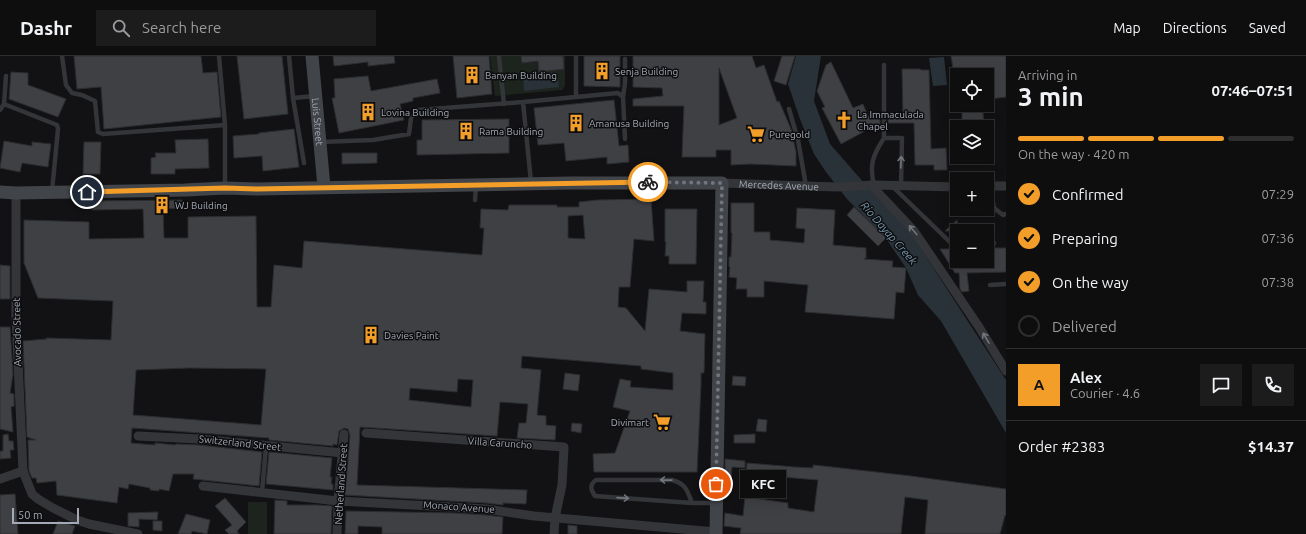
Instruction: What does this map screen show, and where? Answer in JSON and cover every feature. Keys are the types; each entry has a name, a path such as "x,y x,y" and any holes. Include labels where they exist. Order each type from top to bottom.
{"main road":[{"name":"Luis Street","path":"312,56 324,187"},
{"name":"Mercedes Avenue","path":"0,192 185,190 225,188 257,189 476,184 722,183"},
{"path":"716,533 722,183"}],"street":[{"name":"Mercedes Avenue","path":"722,183 837,187 871,185 950,187"},
{"path":"871,185 914,231 979,327 1006,371"},
{"path":"994,186 1006,186"},
{"name":"Avocado Street","path":"16,193 16,318 23,470 32,494 53,508 77,520 89,524 138,534"},
{"name":"Villa Caruncho","path":"366,433 564,447 562,485 555,518"},
{"name":"Netherland Street","path":"338,534 338,501 344,434"},
{"name":"Switzerland Street","path":"138,436 199,439 342,453"},
{"path":"0,479 23,470"},
{"name":"Monaco Avenue","path":"203,486 338,501 486,509 534,516 716,533"},
{"path":"554,534 555,518"}],"lane":[{"path":"62,56 66,85 72,93 82,95 95,102 98,132 103,134 225,125"},
{"path":"219,56 225,125 225,188"},
{"path":"289,56 293,98 304,163"},
{"path":"576,56 576,96"},
{"path":"499,57 504,104"},
{"path":"625,59 625,83 623,98 625,139"},
{"path":"871,185 874,154 884,138 884,65"},
{"path":"0,110 4,104 6,76"},
{"path":"320,142 373,140 409,134 411,118 418,110 504,104 618,93 623,98"},
{"path":"293,98 315,96"},
{"path":"523,102 531,184"},
{"path":"4,104 57,125 58,129 52,192"},
{"path":"789,109 798,140 806,186"},
{"path":"884,138 902,138 901,185"},
{"path":"475,200 476,184"},
{"path":"891,185 950,242"},
{"path":"994,208 1003,215 1006,214"},
{"path":"990,285 1006,284"},
{"path":"262,492 266,446"},
{"path":"692,503 684,485 672,480 596,480 591,486 595,496 692,503 716,503"}],"shaded area":[{"path":"490,56 565,56 565,86 562,90 495,96"},
{"path":"248,502 267,502 267,534 248,534"}],"water":[{"name":"Rio Dayap Creek","path":"796,56 821,56 814,101 830,144 879,200 908,229 1006,380 1006,433 941,321 918,295 906,268 887,240 847,199 814,154 788,84"},
{"path":"944,57 947,85 933,86 929,58"},
{"path":"557,72 559,87 524,91 523,75"}],"building":[{"path":"74,56 201,56 203,73 217,72 221,117 104,129 101,87 77,89"},
{"path":"237,56 282,56 288,114 244,119"},
{"path":"333,56 394,56 395,63 368,66 368,62 334,66"},
{"name":"Banyan Building","path":"453,56 489,56 492,94 457,98"},
{"path":"521,56 563,56 564,69 539,72 538,61 522,63"},
{"name":"Senja Building","path":"584,56 620,56 620,87 584,86"},
{"path":"633,56 752,56 756,68 764,65 777,102 779,101 791,129 796,152 796,166 750,164 731,165 731,150 716,150 716,157 682,157 684,106 633,106 633,99 663,96 662,88 633,87","holes":["719,68 737,118 719,125"]},
{"path":"782,56 795,56 786,85 774,81"},
{"path":"951,56 1006,56 1006,97 994,98 994,68 953,68"},
{"path":"831,62 853,108 863,104 868,116 880,115 880,124 861,124 865,131 841,144 822,108 825,107 817,91 826,65"},
{"path":"902,69 929,70 931,149 946,148 947,170 934,170 934,165 915,165 914,123 888,123 888,115 903,115"},
{"path":"11,72 28,73 28,85 66,99 58,117 9,99"},
{"name":"Lovina Building","path":"368,76 371,91 437,79 440,93 413,98 413,101 400,104 404,120 339,133 332,98 335,98 334,79"},
{"name":"Amanusa Building","path":"614,100 619,146 628,145 629,162 607,164 607,157 566,161 564,143 538,145 534,108"},
{"path":"962,112 983,112 984,120 962,120"},
{"name":"Rama Building","path":"509,119 509,153 417,155 417,140 422,140 422,120"},
{"path":"294,129 299,167 263,171 262,156 234,158 233,136"},
{"path":"208,139 209,168 175,169 175,174 151,174 151,158 156,157 155,153 176,153 175,140"},
{"path":"4,141 32,146 32,142 51,144 48,167 22,163 20,172 0,168"},
{"path":"84,142 101,142 100,174 83,174"},
{"path":"342,153 377,153 377,163 342,164"},
{"path":"651,199 654,241 634,239 630,287 619,287 618,307 626,308 645,331 649,289 687,292 687,281 704,281 703,302 706,302 706,314 682,313 680,331 705,334 704,373 701,373 697,472 594,472 593,454 615,453 630,411 613,407 620,379 631,381 630,387 673,390 673,373 641,369 641,366 522,356 521,368 541,370 537,415 546,416 546,425 556,426 555,440 517,438 519,423 526,423 528,404 500,402 497,436 360,427 357,485 527,490 526,504 503,503 503,505 345,495 350,435 348,429 344,428 339,431 337,445 333,444 333,446 269,440 269,438 132,428 131,443 155,445 155,443 199,445 262,452 259,486 193,479 194,474 173,474 169,491 159,489 159,491 150,490 150,488 129,484 128,489 119,487 117,503 57,495 56,481 37,483 36,478 32,478 29,471 28,440 36,440 27,437 23,341 47,339 46,338 111,340 113,301 38,298 24,263 24,220 89,222 89,239 144,238 143,209 92,210 92,201 182,200 182,208 163,209 164,238 188,238 188,217 256,216 257,307 271,307 274,265 302,268 304,241 482,255 484,228 480,228 481,209 508,210 509,205 557,205 557,207 579,207 579,202 598,200","holes":["583,215 585,239 568,238 568,216","189,368 266,369 261,425 133,415 136,370","458,379 473,380 471,407 409,400 410,388 457,392"]},
{"path":"731,203 754,203 754,232 770,232 770,240 804,243 805,229 796,228 797,208 835,210 833,245 866,248 866,258 864,259 893,261 892,267 906,268 904,293 896,292 894,319 805,312 808,285 764,281 764,297 747,297 747,289 736,289 737,278 729,277 729,257 731,257 732,233"},
{"path":"854,207 886,238 878,246 847,215"},
{"path":"665,209 697,209 696,264 669,264 669,256 665,256"},
{"path":"957,220 959,224 953,224"},
{"path":"950,226 950,232 945,231"},
{"path":"994,248 1006,248 1006,272 967,273 969,291 962,292 960,289 959,273 955,273 952,268 994,268"},
{"path":"940,249 950,249 950,265"},
{"path":"0,265 10,266 10,299 0,299"},
{"path":"0,327 10,327 13,374 10,393 14,394 14,406 11,407 13,432 0,429"},
{"path":"565,373 580,375 578,391 563,389"},
{"path":"733,376 746,377 745,386 732,385"},
{"path":"758,419 767,420 766,432 756,431"},
{"path":"572,423 582,424 581,433 571,431"},
{"path":"8,434 9,441 13,441 14,450 10,450 11,458 0,459 0,451 3,451 3,435"},
{"path":"755,434 755,443 734,443 734,435"},
{"path":"269,452 332,458 330,477 332,477 331,484 333,484 333,490 266,484"},
{"path":"725,459 745,461 745,468 732,467 731,480 725,480"},
{"path":"747,463 813,468 813,465 823,466 1006,489 1006,516 1005,515 1000,534 925,534 928,500 905,497 901,534 740,534 741,528 724,526 725,513 743,516 745,497 788,503 788,508 814,512 818,480 746,474"},
{"path":"15,494 18,534 0,534 0,495"},
{"path":"225,498 246,522 237,531 239,534 229,534 225,530 232,525 215,506"},
{"path":"275,500 287,501 287,505 332,506 331,534 274,534"},
{"path":"346,511 454,513 503,517 502,534 382,534 382,527 358,526 358,534 345,534"},
{"path":"158,512 157,520 139,519 139,527 128,526 128,513"},
{"path":"186,514 210,520 207,534 192,531 191,534 178,534"},
{"path":"58,521 75,526 72,534 53,534"},
{"path":"153,521 162,521 162,531 153,530"},
{"path":"568,525 577,526 577,534 568,534"}],"way so far":[{"path":"648,182 722,183 716,484"}],"place":[{"name":"Senja Building","path":"602,71"},
{"name":"Banyan Building","path":"472,75"},
{"name":"Lovina Building","path":"368,112"},
{"name":"La Immaculada Chapel","path":"844,120"},
{"name":"Amanusa Building","path":"576,123"},
{"name":"Rama Building","path":"466,131"},
{"name":"Puregold","path":"756,134"},
{"name":"WJ Building","path":"162,205"},
{"name":"Davies Paint","path":"371,335"},
{"name":"Divimart","path":"662,422"},
{"name":"KFC","path":"716,484"}],"route":[{"path":"87,192 225,188 257,189 648,182"}]}
